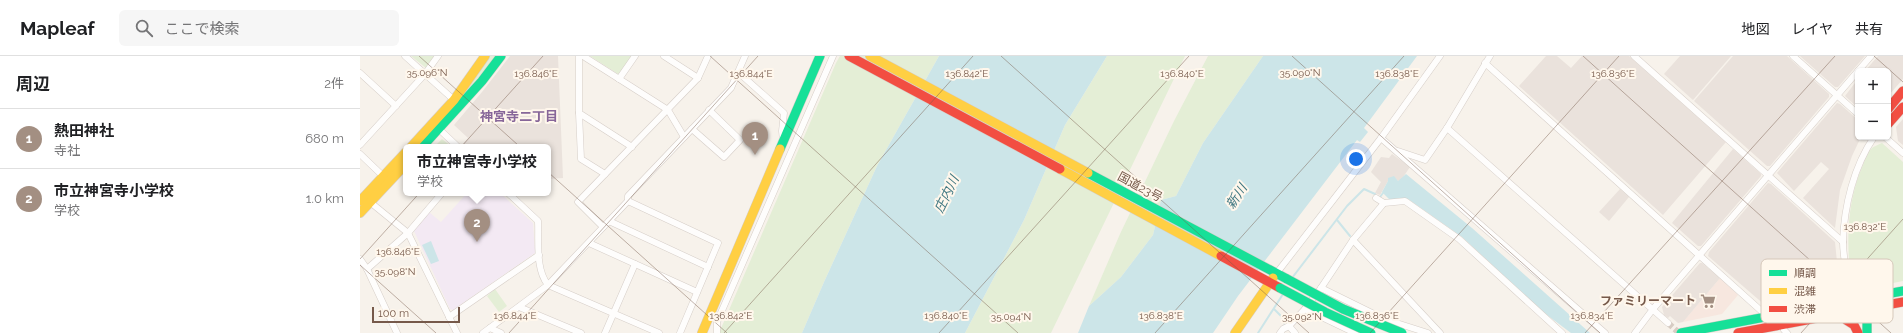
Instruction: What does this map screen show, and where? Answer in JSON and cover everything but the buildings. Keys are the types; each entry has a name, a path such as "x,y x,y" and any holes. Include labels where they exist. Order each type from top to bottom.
{"main road":[{"path":"414,144 454,100 485,56"},
{"path":"425,144 482,81 501,56"},
{"path":"702,333 820,56"},
{"name":"国道23号","path":"849,56 1325,312 1371,333"},
{"name":"国道23号","path":"870,56 1330,303 1372,322 1402,333"},
{"path":"1891,105 1903,91"},
{"path":"1891,121 1903,107"},
{"path":"360,201 403,155"},
{"path":"360,213 403,167"},
{"path":"1235,333 1274,273"},
{"path":"1893,293 1903,291"},
{"path":"1893,304 1903,302"},
{"path":"1893,311 1903,309"},
{"path":"1681,333 1761,318"},
{"path":"1738,333 1791,323"},
{"path":"1765,333 1786,332 1831,323"},
{"path":"1851,323 1854,325 1858,333"}],"street":[{"path":"405,56 454,100"},
{"path":"360,145 425,74 438,56"},
{"path":"579,56 581,159 605,174"},
{"path":"583,56 668,110 684,137"},
{"path":"620,79 635,56"},
{"path":"664,56 698,78"},
{"path":"603,227 578,202 698,78 708,56"},
{"path":"483,333 548,285 589,243 628,201 628,196 731,88 745,56"},
{"path":"717,333 717,322 833,56"},
{"path":"1274,273 1381,138 1440,56"},
{"path":"1393,149 1425,160 1447,128 1490,56"},
{"path":"1634,56 1843,242"},
{"path":"1793,56 1855,111"},
{"path":"1861,68 1871,56"},
{"path":"1485,63 1761,311"},
{"path":"738,72 784,113 782,131 783,142"},
{"path":"360,73 396,106"},
{"path":"1635,333 1653,309 1855,75"},
{"path":"692,129 724,156 740,140 709,110"},
{"path":"579,112 632,147"},
{"path":"1447,128 1668,323"},
{"path":"438,129 455,144"},
{"path":"1381,138 1605,333"},
{"path":"1845,259 1843,242 1854,180 1861,159 1872,140"},
{"path":"1888,140 1903,153"},
{"path":"360,154 383,176"},
{"path":"367,269 408,232 439,196"},
{"path":"511,196 538,221 539,255 544,280 548,285 659,333"},
{"path":"1376,198 1384,203 1405,200 1458,239 1562,333"},
{"path":"628,201 718,243 680,333"},
{"path":"370,202 408,232 457,333"},
{"path":"1295,333 1285,329 1305,309 1353,240 1384,203"},
{"path":"609,221 708,267"},
{"path":"1353,240 1440,333"},
{"path":"589,243 697,292"},
{"path":"449,317 539,255"},
{"path":"360,259 367,269 397,333"},
{"path":"605,333 635,264"},
{"path":"1321,288 1384,319 1428,333"},
{"path":"519,307 581,333"},
{"path":"1305,309 1355,333"},
{"path":"698,333 706,321"},
{"path":"490,328 501,333"}],"shaded area":[{"path":"510,56 558,56 563,178 551,179 551,144 463,144 468,138 454,125"},
{"path":"1546,56 1557,56 1571,68 1582,56 1629,56 1726,142 1663,215 1519,86"},
{"path":"1680,56 1731,56 1693,100 1664,74"},
{"path":"1733,56 1787,56 1829,94 1829,97 1770,166 1767,166 1694,101"},
{"path":"1800,56 1865,56 1838,87 1835,87"},
{"path":"1878,56 1903,56 1903,79 1891,93 1891,68 1868,68"},
{"path":"1855,83 1855,105 1845,96"},
{"path":"1837,103 1855,117 1855,140 1860,140 1852,156 1840,190 1835,228 1803,198 1829,169 1821,162 1794,191 1777,173"},
{"path":"1903,119 1903,145 1898,141 1896,127"},
{"path":"1733,149 1761,174 1761,176 1701,246 1698,246 1672,223"},
{"path":"1392,154 1410,167 1401,180 1398,181 1395,178 1388,181 1380,195 1375,193 1381,182 1371,172 1381,157 1389,158"},
{"path":"1768,183 1771,184 1835,242 1837,259 1761,259 1761,302 1708,256 1709,252"},
{"path":"1620,189 1629,197 1609,221 1599,212"},
{"path":"464,196 503,196 533,223 535,253 453,310 450,309 414,231 429,212 441,222"},
{"path":"1700,263 1720,278 1683,322 1678,323 1670,316 1668,318 1664,315 1662,307"},
{"path":"1720,278 1738,295 1722,314 1683,322"}],"green space":[{"path":"411,56 435,56 426,68"},
{"path":"488,56 497,56 464,97 421,144 417,144"},
{"path":"590,56 632,56 621,73 618,74"},
{"path":"840,56 939,56 877,166 802,333 719,333 836,63"},
{"path":"1107,56 1185,56 1051,333 965,333 1024,220 1065,125"},
{"path":"1208,56 1263,56 1203,143 1176,196 1161,200 1153,235 1121,277 1089,306 1120,234 1174,121"},
{"path":"442,139 448,144 437,144"},
{"path":"1882,143 1903,162 1903,281 1893,283 1893,259 1849,259 1849,221 1854,193 1866,157 1873,147"},
{"path":"495,289 507,306 499,312 487,296"}],"water":[{"name":"庄内川","path":"939,56 1107,56 1065,125 1024,220 965,333 802,333 877,166"},
{"name":"新川","path":"1263,56 1417,56 1364,128 1368,132 1360,142 1357,140 1238,296 1213,333 1078,333 1089,306 1121,277 1153,235 1161,200 1176,196 1203,143"},
{"path":"1406,174 1472,228 1590,333 1571,333 1543,312 1462,237 1408,199 1389,199 1382,192 1388,178 1394,176 1398,181"},
{"path":"431,241 439,261 431,264 422,245"}],"waterway":[{"path":"1292,278 1347,206 1364,189 1375,194"},
{"path":"1380,197 1383,193"},
{"path":"1337,220 1350,236"},
{"path":"1258,333 1283,294"},
{"path":"1274,309 1284,319 1285,326"}],"tunnel":[{"path":"1668,323 1679,333"}],"traffic: fast":[{"path":"425,144 482,81 501,56"},
{"path":"780,149 820,56"},
{"path":"1088,173 1287,279"},
{"path":"1287,279 1343,309 1402,333"},
{"path":"1280,288 1325,312 1371,333"},
{"path":"1893,293 1903,291"},
{"path":"1681,333 1761,318"},
{"path":"1867,323 1867,333"}],"traffic: slow":[{"path":"414,144 454,100 485,56"},
{"path":"870,56 1088,173"},
{"path":"702,333 780,149"},
{"path":"360,201 403,155"},
{"path":"360,213 403,167"},
{"path":"1060,169 1221,256"},
{"path":"1235,333 1273,278"}],"traffic: jam":[{"path":"849,56 1060,169"},
{"path":"1891,105 1903,91"},
{"path":"1891,121 1903,107"},
{"path":"1221,256 1280,288"},
{"path":"1893,304 1903,302"},
{"path":"1738,333 1791,323"},
{"path":"1851,323 1854,325 1858,333"}],"place":[{"name":"熱田神社","path":"755,155"},
{"name":"市立神宮寺小学校","path":"477,242"},
{"name":"ファミリーマート","path":"1708,301"}],"district":[{"name":"神宮寺二丁目","path":"519,116"}]}
